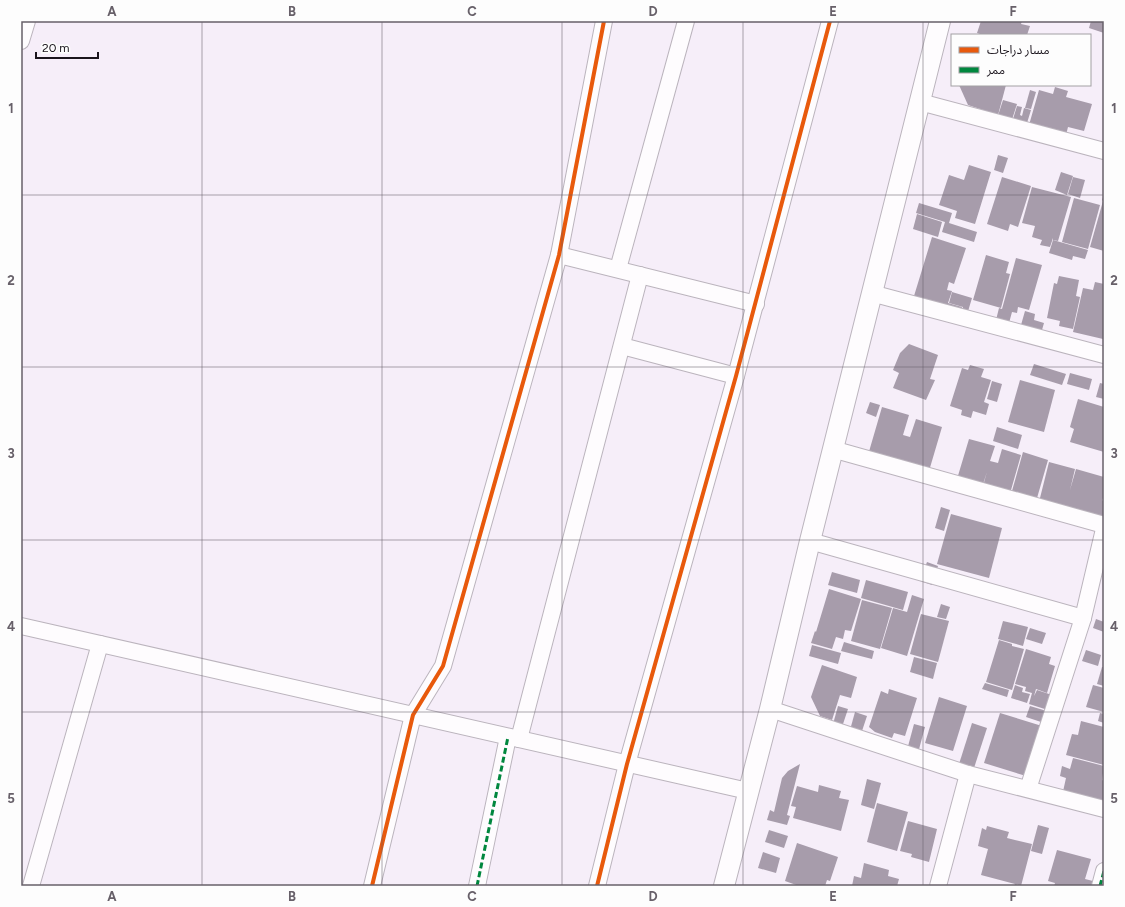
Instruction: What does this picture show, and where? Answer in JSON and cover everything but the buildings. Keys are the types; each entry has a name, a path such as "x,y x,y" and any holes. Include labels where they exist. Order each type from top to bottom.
{"street":[{"path":"21,41 27,21"},
{"path":"372,886 413,715 443,666 559,255 604,21"},
{"path":"618,270 686,21"},
{"path":"597,886 628,764 756,304 830,21"},
{"path":"724,886 770,709 832,449 940,21"},
{"path":"920,102 1103,147"},
{"path":"559,255 756,304"},
{"path":"477,886 514,738 622,346 640,275"},
{"path":"871,294 1104,355"},
{"path":"622,346 736,376"},
{"path":"832,449 1104,525"},
{"path":"1028,789 1083,618 1104,529"},
{"path":"810,540 1083,618"},
{"path":"21,626 748,791"},
{"path":"30,886 100,644"},
{"path":"770,709 968,774 1104,809"},
{"path":"938,886 968,774"},
{"path":"1100,886 1104,871"}],"marked path":[{"path":"477,886 508,737"},
{"path":"1100,886 1104,871"}],"cycle path":[{"path":"372,886 413,715 443,666 559,255 604,21"},
{"path":"597,886 627,764 736,376 830,21"}]}
